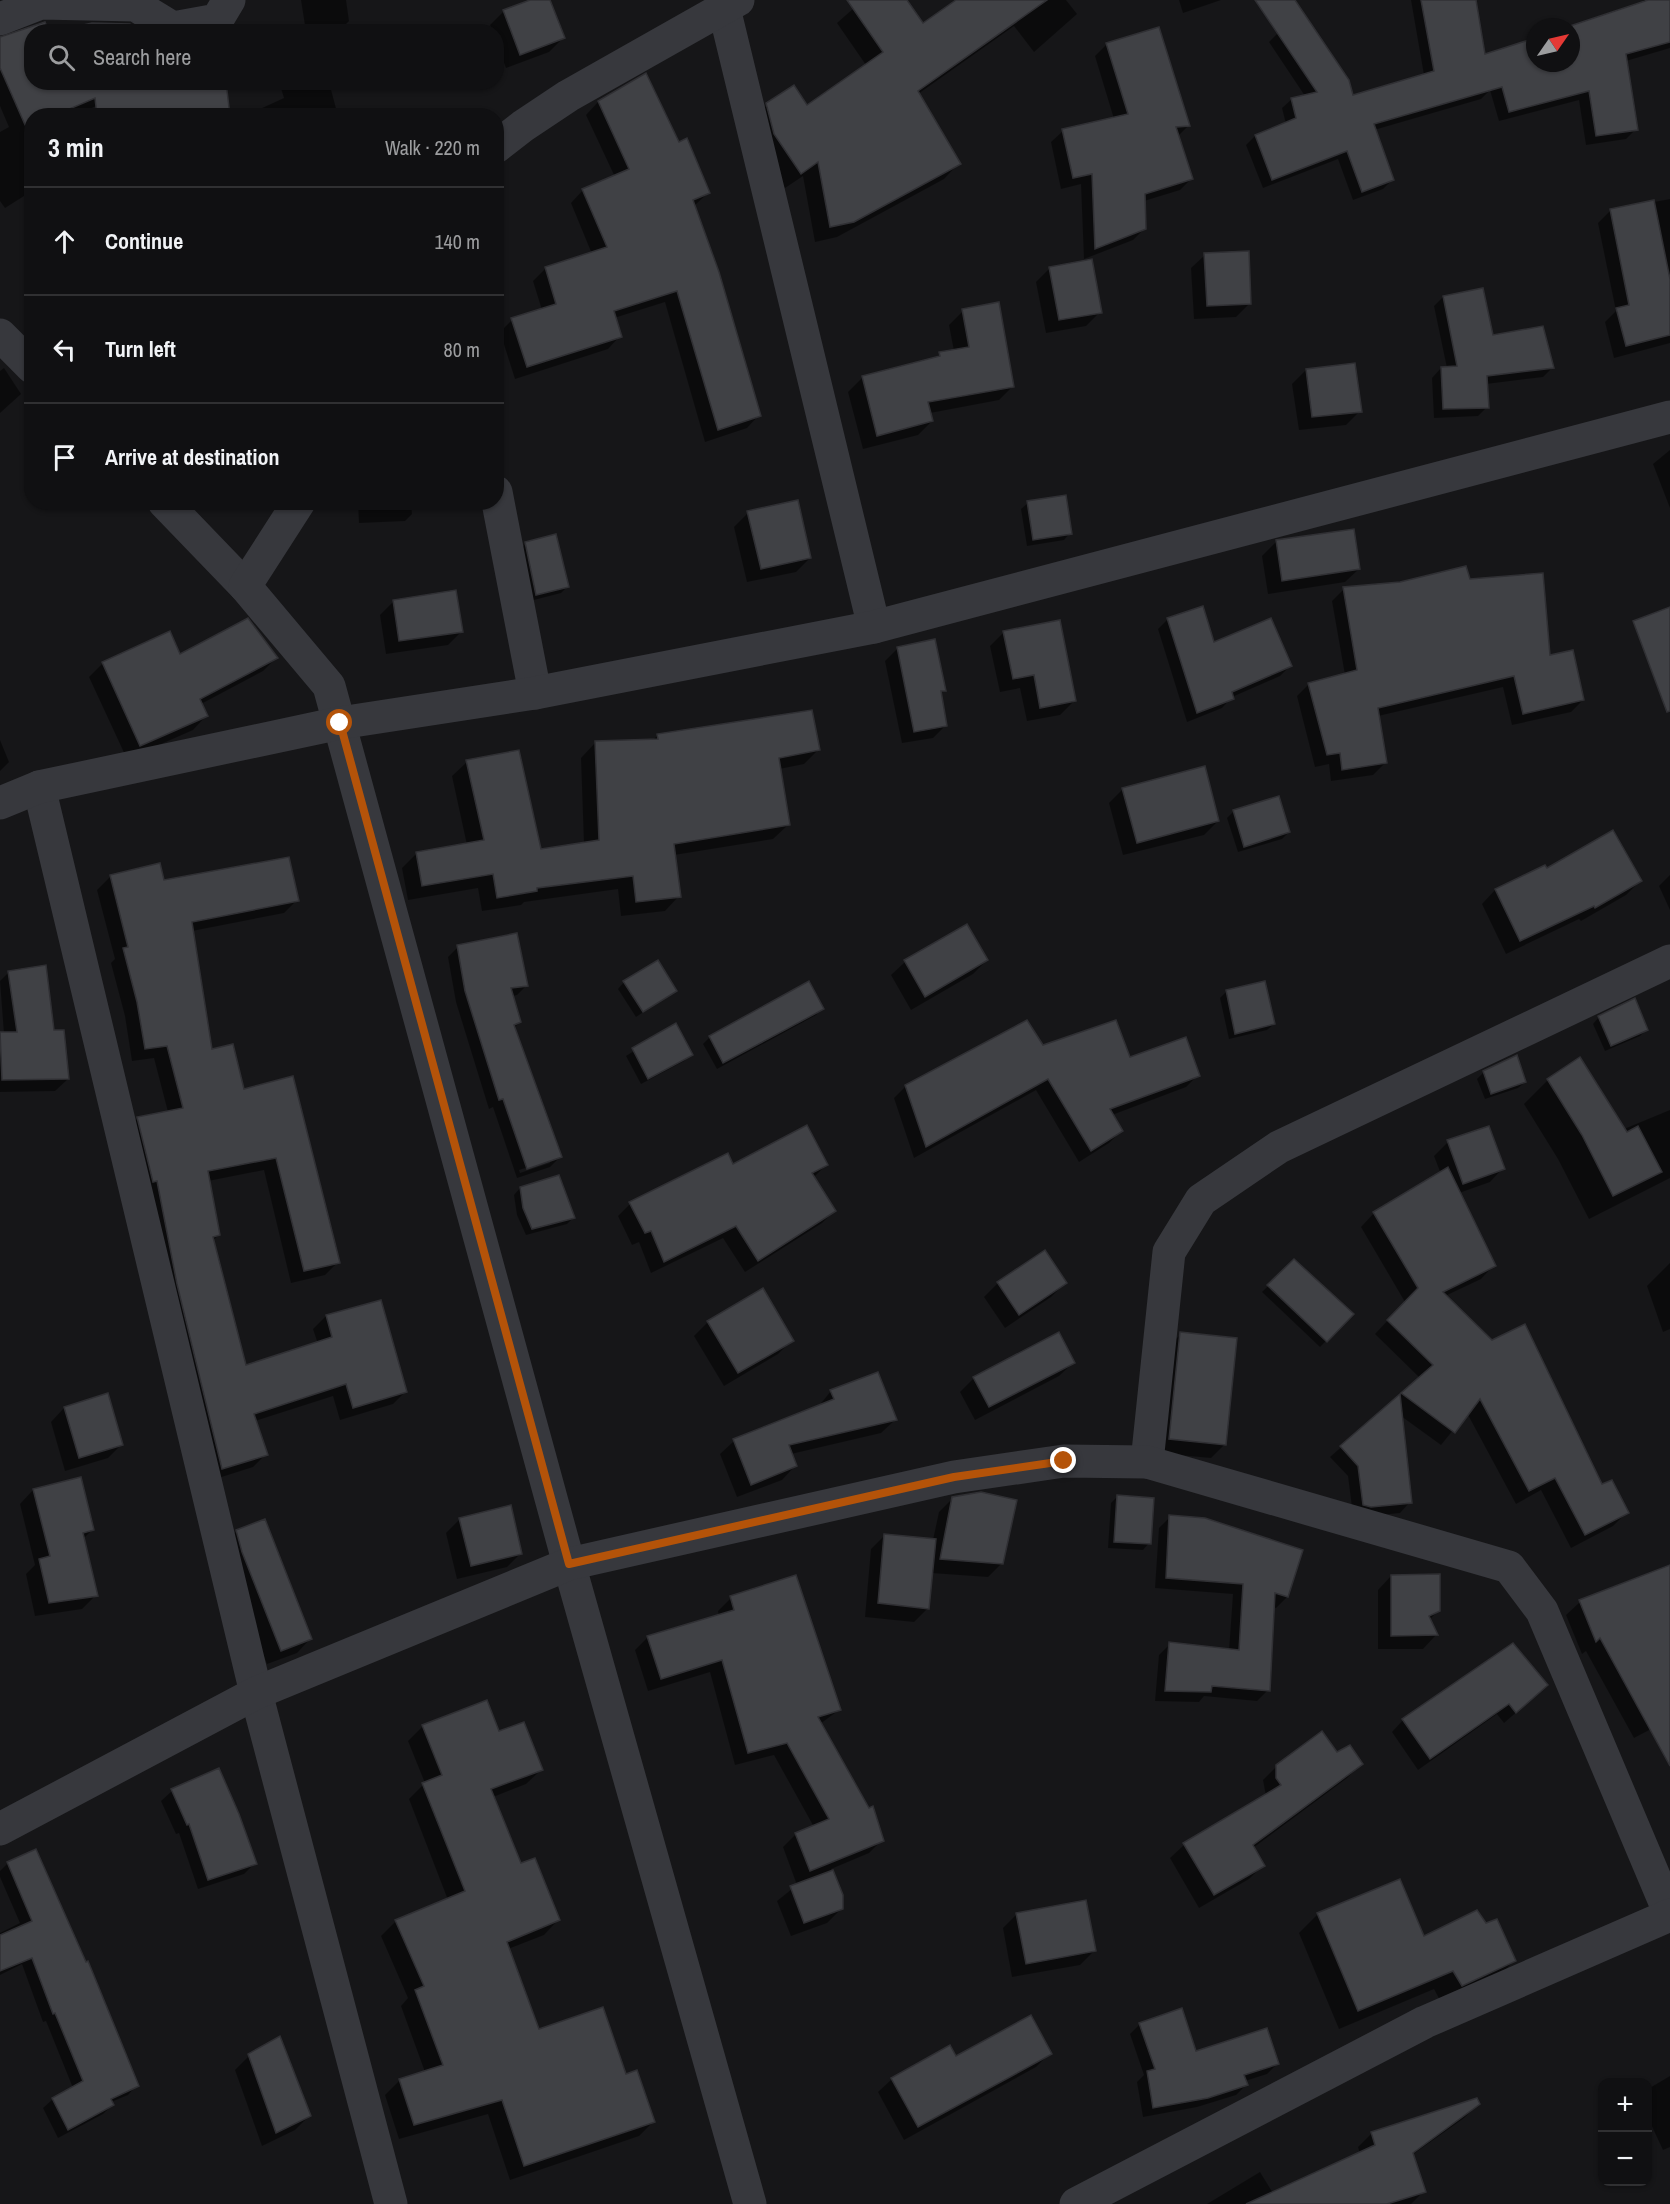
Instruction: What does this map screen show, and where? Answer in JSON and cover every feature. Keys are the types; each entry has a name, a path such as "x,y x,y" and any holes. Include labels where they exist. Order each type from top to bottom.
{"street":[{"path":"198,24 217,21 229,0"},
{"path":"0,19 41,3 135,5 166,24"},
{"path":"504,141 568,96 728,3 874,627"},
{"path":"0,334 24,359"},
{"path":"0,804 39,787 340,723 535,693 874,627 1670,417"},
{"path":"172,510 245,586 329,686 569,1564 750,2204"},
{"path":"245,586 293,510"},
{"path":"499,510 535,693"},
{"path":"39,787 256,1693 391,2204"},
{"path":"1147,1462 1169,1252 1201,1200 1279,1147 1670,961"},
{"path":"0,1829 256,1693 569,1564 954,1477 1064,1461 1147,1462 1509,1567 1542,1611 1670,1915 1425,2022 1076,2204"}],"building":[{"path":"530,0 550,0 565,38 520,55 503,10"},
{"path":"847,0 907,0 923,23 956,0 1047,0 918,91 961,164 854,222 830,227 818,162 801,174 774,134 766,103 794,85 807,105 883,52"},
{"path":"1255,0 1295,0 1349,80 1353,95 1434,71 1421,0 1476,0 1485,54 1526,41 1526,72 1580,72 1580,23 1648,0 1670,0 1670,42 1626,54 1638,130 1596,136 1589,91 1509,112 1502,87 1374,124 1394,180 1362,192 1347,151 1272,180 1255,135 1296,118 1291,98 1317,92"},
{"path":"1159,27 1190,126 1176,127 1193,179 1145,194 1146,229 1095,249 1092,174 1073,178 1062,129 1128,114 1106,43"},
{"path":"24,29 24,90 227,90 229,108 96,108 95,98 72,108 24,108 24,122 0,68 0,37"},
{"path":"646,73 679,142 687,138 710,193 693,200 719,272 761,416 718,430 677,291 614,311 622,337 527,367 511,318 556,304 545,267 607,247 582,189 629,169 598,101"},
{"path":"1654,200 1670,279 1670,335 1626,346 1616,308 1629,305 1610,209"},
{"path":"1249,251 1251,304 1207,306 1204,253"},
{"path":"1092,259 1102,313 1059,320 1049,267"},
{"path":"1483,288 1493,335 1543,326 1554,368 1487,376 1489,408 1443,409 1441,367 1457,366 1443,296"},
{"path":"999,302 1014,387 928,402 933,421 877,436 862,376 940,356 939,352 969,347 962,309"},
{"path":"1355,363 1362,412 1312,417 1306,369"},
{"path":"1066,495 1072,534 1033,540 1027,501"},
{"path":"798,500 811,558 761,569 747,511"},
{"path":"1354,529 1360,569 1282,581 1276,540"},
{"path":"556,534 569,587 536,595 525,542"},
{"path":"1466,566 1470,579 1543,573 1550,655 1573,650 1584,700 1523,714 1514,676 1378,708 1387,763 1342,770 1340,753 1327,755 1308,683 1357,670 1343,587 1400,582"},
{"path":"456,590 463,632 399,641 393,600"},
{"path":"1203,606 1214,642 1271,618 1292,666 1232,692 1234,699 1197,713 1167,618"},
{"path":"1670,607 1670,711 1667,712 1633,621"},
{"path":"248,618 278,658 200,699 208,716 140,746 102,662 170,631 180,654"},
{"path":"1060,620 1076,701 1040,708 1034,675 1013,679 1003,631"},
{"path":"935,639 946,691 941,691 947,726 914,732 897,647"},
{"path":"812,710 820,750 779,758 790,825 674,844 681,897 636,902 633,876 537,888 537,891 497,898 493,874 422,886 416,852 484,840 466,760 519,750 541,849 599,840 595,741 658,739 657,734"},
{"path":"1205,766 1219,821 1137,843 1122,788"},
{"path":"1279,796 1290,832 1244,847 1233,810"},
{"path":"1613,830 1642,881 1595,908 1594,906 1520,941 1495,889 1545,865 1547,868"},
{"path":"289,857 299,901 192,922 212,1049 233,1044 244,1089 293,1076 340,1263 304,1271 276,1158 208,1171 220,1235 213,1237 246,1365 332,1337 326,1315 381,1300 407,1392 353,1408 346,1384 254,1414 268,1455 222,1469 177,1284 157,1181 153,1182 137,1117 183,1108 167,1046 145,1049 137,1002 123,948 128,947 110,875 160,863 164,880"},
{"path":"967,924 988,960 925,997 904,960"},
{"path":"517,933 528,986 511,988 521,1022 514,1025 562,1157 527,1169 503,1099 499,1100 465,991 457,945"},
{"path":"658,960 677,991 643,1012 623,981"},
{"path":"46,965 54,1030 64,1030 69,1079 2,1080 0,1032 17,1032 8,971"},
{"path":"809,981 824,1009 723,1063 709,1036"},
{"path":"1265,981 1275,1024 1235,1034 1226,990"},
{"path":"1635,998 1648,1030 1611,1046 1598,1016"},
{"path":"1027,1020 1043,1045 1116,1020 1130,1057 1186,1037 1200,1076 1110,1109 1123,1131 1091,1151 1048,1079 926,1147 905,1085"},
{"path":"676,1023 693,1055 648,1079 632,1048"},
{"path":"1517,1055 1526,1082 1491,1094 1483,1071"},
{"path":"1580,1057 1627,1132 1638,1126 1662,1172 1613,1196 1582,1135 1547,1079"},
{"path":"807,1125 828,1165 812,1173 836,1211 758,1261 736,1226 664,1262 651,1231 645,1233 629,1202 728,1153 733,1164"},
{"path":"1489,1126 1505,1169 1463,1184 1447,1140"},
{"path":"1448,1167 1496,1266 1443,1292 1492,1340 1525,1324 1602,1484 1612,1480 1629,1513 1585,1535 1555,1478 1529,1491 1480,1399 1455,1433 1401,1393 1433,1365 1387,1320 1418,1288 1373,1212"},
{"path":"559,1175 575,1218 532,1229 523,1208 520,1187"},
{"path":"1045,1250 1067,1283 1019,1315 997,1282"},
{"path":"1294,1259 1354,1314 1327,1342 1267,1285"},
{"path":"763,1288 794,1341 738,1373 707,1321"},
{"path":"1059,1332 1075,1363 989,1407 973,1377"},
{"path":"1180,1332 1237,1338 1226,1445 1169,1439"},
{"path":"878,1372 897,1420 789,1445 797,1466 751,1485 733,1439 834,1399 830,1390"},
{"path":"108,1393 123,1445 79,1458 64,1407"},
{"path":"1400,1394 1412,1503 1371,1507 1363,1505 1358,1466 1340,1446"},
{"path":"81,1477 94,1530 83,1533 98,1596 49,1603 39,1559 50,1556 33,1489"},
{"path":"981,1492 1017,1500 1003,1564 940,1559 952,1497"},
{"path":"1117,1495 1154,1498 1151,1544 1114,1542"},
{"path":"511,1505 522,1554 471,1566 459,1518"},
{"path":"1169,1515 1205,1518 1303,1550 1288,1597 1275,1593 1270,1691 1212,1686 1211,1692 1165,1691 1169,1642 1239,1650 1243,1584 1166,1578"},
{"path":"265,1519 312,1639 281,1651 242,1552 236,1530"},
{"path":"884,1534 936,1539 929,1609 878,1603"},
{"path":"1670,1565 1670,1766 1600,1638 1596,1642 1579,1600"},
{"path":"1440,1574 1440,1611 1429,1616 1438,1635 1391,1636 1391,1575"},
{"path":"796,1575 841,1710 818,1717 869,1808 873,1806 884,1841 810,1871 795,1833 829,1819 787,1743 748,1753 722,1660 661,1679 647,1636 734,1610 730,1596"},
{"path":"1513,1643 1548,1685 1516,1713 1509,1704 1430,1759 1402,1719"},
{"path":"487,1700 499,1731 524,1722 543,1770 491,1789 521,1863 535,1858 560,1920 507,1942 539,2029 603,2007 626,2074 637,2070 655,2122 524,2166 502,2100 414,2125 399,2079 443,2065 415,1990 424,1986 395,1920 465,1891 422,1783 442,1775 422,1725"},
{"path":"1322,1731 1337,1752 1350,1745 1363,1764 1253,1845 1265,1866 1214,1895 1183,1843 1281,1785 1276,1778 1276,1765"},
{"path":"219,1768 257,1864 208,1880 189,1824 187,1825 171,1789"},
{"path":"36,1849 86,1962 88,1961 139,2086 111,2099 114,2105 68,2130 52,2098 83,2081 55,2013 53,2014 32,1958 0,1971 0,1935 32,1921 7,1862"},
{"path":"833,1870 843,1895 843,1909 804,1923 790,1886"},
{"path":"1400,1879 1424,1936 1477,1910 1486,1923 1497,1919 1516,1961 1462,1986 1453,1971 1358,2011 1317,1913"},
{"path":"1086,1900 1096,1951 1026,1964 1016,1913"},
{"path":"1182,2008 1196,2051 1267,2028 1279,2064 1244,2075 1248,2085 1208,2098 1153,2108 1147,2071 1155,2069 1139,2023"},
{"path":"1031,2015 1052,2054 918,2127 891,2078 950,2045 956,2056"},
{"path":"280,2036 311,2116 276,2133 248,2054"},
{"path":"1477,2098 1480,2104 1413,2153 1426,2192 1387,2204 1246,2204 1375,2145 1371,2132"}],"route":[{"path":"340,723 569,1564 954,1477 1064,1461"}]}
